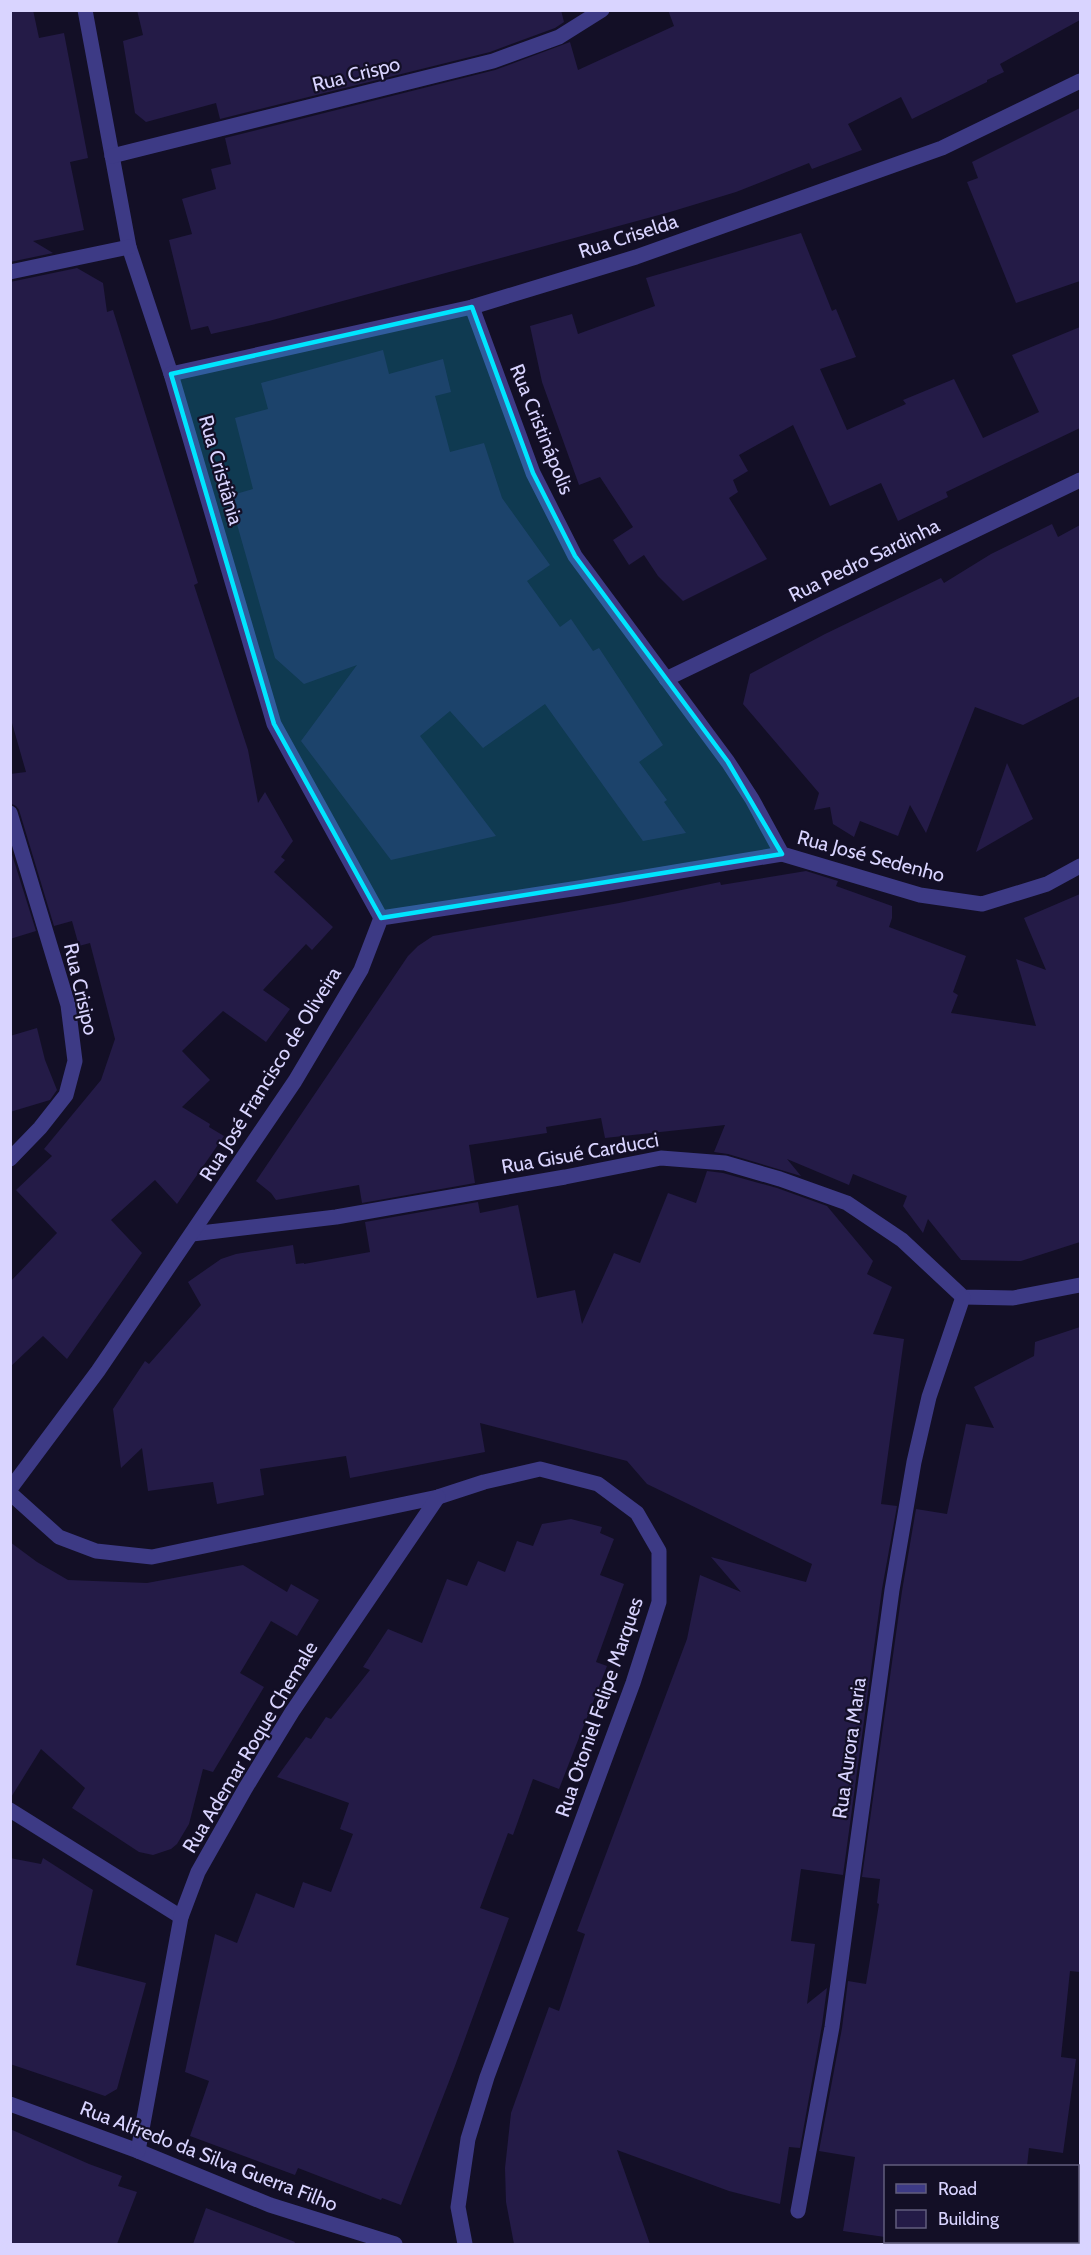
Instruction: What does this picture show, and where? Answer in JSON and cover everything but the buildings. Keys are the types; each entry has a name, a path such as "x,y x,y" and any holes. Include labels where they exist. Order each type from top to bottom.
{"street":[{"name":"Rua Cristiânia","path":"85,10 129,247 171,374 274,724 381,918"},
{"name":"Rua Crispo","path":"112,156 493,61 559,37 602,10"},
{"name":"Rua Criselda","path":"171,374 472,307 636,257 942,148 1080,81"},
{"path":"10,272 129,247"},
{"name":"Rua Cristinápolis","path":"472,307 533,472 575,556 666,679"},
{"name":"Rua Pedro Sardinha","path":"666,679 1080,480"},
{"name":"Rua José Sedenho","path":"666,679 728,762 782,854 920,895 982,904 1047,884 1080,866"},
{"name":"Rua Crisipo","path":"10,813 68,1005 75,1061 66,1095 40,1128 10,1159"},
{"path":"381,918 782,854"},
{"name":"Rua José Francisco de Oliveira","path":"10,1491 98,1371 295,1081 361,969 381,918"},
{"name":"Rua Gisué Carducci","path":"192,1234 336,1217 565,1178 661,1158 682,1159 724,1163 780,1179 847,1203 902,1239 963,1297"},
{"path":"963,1297 1013,1298 1080,1285"},
{"name":"Rua Aurora Maria","path":"798,2211 831,2027 892,1590 912,1474 929,1397 963,1297"},
{"name":"Rua Otoniel Felipe Marques","path":"10,1491 59,1537 96,1551 152,1557 438,1497 484,1482 540,1469 598,1484 637,1513 659,1551 659,1602 633,1683 487,2077 468,2139 458,2206 465,2244"},
{"name":"Rua Ademar Roque Chemale","path":"138,2151 181,1917 198,1872 292,1712 438,1497"},
{"path":"10,1810 181,1917"},
{"name":"Rua Alfredo da Silva Guerra Filho","path":"10,2104 138,2151 270,2205 394,2244"}],"highlighted area":[{"path":"472,307 533,473 575,556 728,762 782,854 381,918 274,724 171,374"}]}
